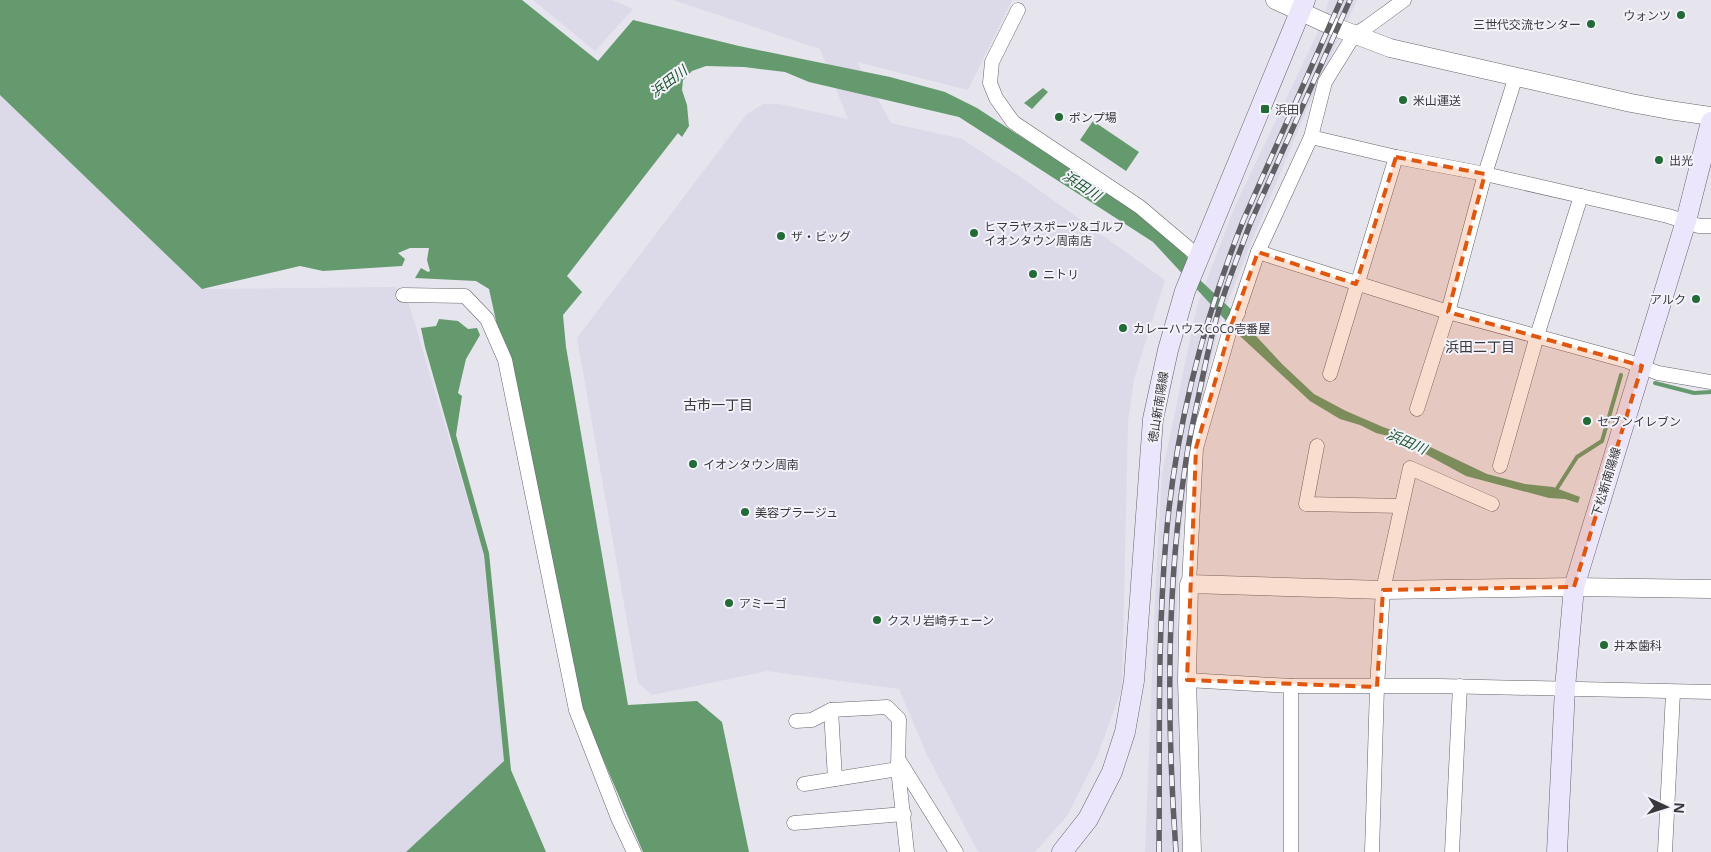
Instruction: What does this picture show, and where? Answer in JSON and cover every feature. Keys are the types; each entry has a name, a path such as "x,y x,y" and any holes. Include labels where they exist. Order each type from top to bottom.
{"main road":[{"name":"徳山新南陽線","path":"1062,852 1088,819 1112,772 1125,732 1134,681 1153,420 1168,350 1195,268 1303,6"},
{"name":"下松新南陽線","path":"1557,852 1565,688 1574,587 1686,221 1711,122"}],"street":[{"path":"1275,0 1303,6 1354,35 1390,48 1668,110 1711,116"},
{"path":"1192,852 1186,680 1196,448 1235,317 1258,252 1311,136 1325,82 1354,35 1404,0"},
{"path":"1018,10 992,62 990,83 996,98 1013,122 1140,207 1195,268"},
{"path":"1417,409 1448,312 1485,174 1516,76"},
{"path":"1311,136 1396,157 1485,174 1581,196 1686,221 1699,226 1711,226"},
{"path":"1330,374 1396,157"},
{"path":"1500,466 1537,336 1581,196"},
{"path":"1258,252 1448,312 1642,366 1658,373 1711,382"},
{"path":"403,295 465,296 487,319 506,360 576,710 618,818 634,852"},
{"path":"1317,446 1306,504 1401,506"},
{"path":"1372,852 1377,687 1383,590 1410,468 1492,504"},
{"path":"1189,584 1383,590 1574,587 1711,589"},
{"path":"1186,680 1291,686 1460,686 1711,692"},
{"path":"1291,686 1291,852"},
{"path":"1452,852 1460,686"},
{"path":"1665,852 1673,692"},
{"path":"796,721 812,720 831,710 887,707 899,719 898,764 907,852"},
{"path":"831,710 835,779"},
{"path":"804,784 835,779 898,764"},
{"path":"898,764 956,852"},
{"path":"794,823 904,814"}],"highlighted area":[{"path":"1396,157 1485,174 1448,312 1642,366 1574,587 1383,590 1377,687 1187,680 1196,448 1231,326 1258,252 1356,284"}],"shaded area":[{"path":"533,0 612,0 633,9 595,51"},
{"path":"673,0 1012,0 968,90 857,62 891,123 962,139 1025,180 1165,280 1134,379 1128,421 1122,688 1097,757 1067,816 1035,852 979,852 977,850 927,755 899,689 767,671 652,695 638,683 577,338 746,115 763,104 779,104 848,119 820,49"},
{"path":"1329,0 1357,0 1317,86 1220,322 1193,437 1179,549 1177,619 1182,852 1145,852 1162,474 1197,306 1235,206 1317,34"},
{"path":"0,95 202,289 395,287 408,301 483,552 504,761 406,852 0,852"}],"water":[{"name":"浜田川","path":"0,0 522,0 598,61 633,20 739,46 890,77 945,92 977,108 1137,212 1185,254 1200,280 1314,394 1346,411 1403,434 1487,474 1525,484 1553,487 1580,497 1578,503 1565,499 1549,498 1466,476 1396,438 1376,433 1360,425 1340,419 1310,401 1241,337 1153,242 959,117 809,82 785,72 744,67 706,66 692,71 683,80 682,90 687,105 689,126 682,137 678,133 567,276 582,292 563,315 566,347 628,705 697,701 722,722 749,852 643,852 581,708 489,289 476,281 415,278 421,268 428,272 430,271 427,260 429,248 410,248 398,253 405,259 402,266 323,271 300,266 202,289 0,95"},
{"path":"1043,88 1048,92 1032,109 1024,103"},
{"path":"1093,121 1139,152 1126,171 1080,140"},
{"path":"439,319 458,321 468,329 477,328 480,335 466,359 458,393 462,396 456,435 489,553 511,770 546,852 406,852 504,761 484,555 421,328 436,326"}],"waterway":[{"path":"1556,490 1577,457 1602,441 1621,375"},
{"path":"1655,383 1694,393 1711,392"}],"railway":[{"path":"1159,852 1160,656 1163,578 1170,498 1184,418 1203,338 1215,298 1243,221 1341,0"},
{"path":"1176,852 1171,757 1171,611 1179,515 1191,431 1212,333 1233,268 1250,224 1350,0"}],"place":[{"name":"ウォンツ","path":"1681,15"},
{"name":"三世代交流センター","path":"1591,24"},
{"name":"米山運送","path":"1403,100"},
{"name":"浜田","path":"1265,109"},
{"name":"ポンプ場","path":"1059,117"},
{"name":"出光","path":"1659,160"},
{"name":"ヒマラヤスポーツ&ゴルフ イオンタウン周南店","path":"974,233"},
{"name":"ザ・ビッグ","path":"781,236"},
{"name":"ニトリ","path":"1033,274"},
{"name":"アルク","path":"1696,299"},
{"name":"カレーハウスCoCo壱番屋","path":"1123,328"},
{"name":"セブンイレブン","path":"1587,421"},
{"name":"イオンタウン周南","path":"693,464"},
{"name":"美容プラージュ","path":"745,512"},
{"name":"アミーゴ","path":"729,603"},
{"name":"クスリ岩崎チェーン","path":"877,620"},
{"name":"井本歯科","path":"1604,645"}],"district":[{"name":"浜田二丁目","path":"1480,346"},
{"name":"古市一丁目","path":"718,404"}]}
